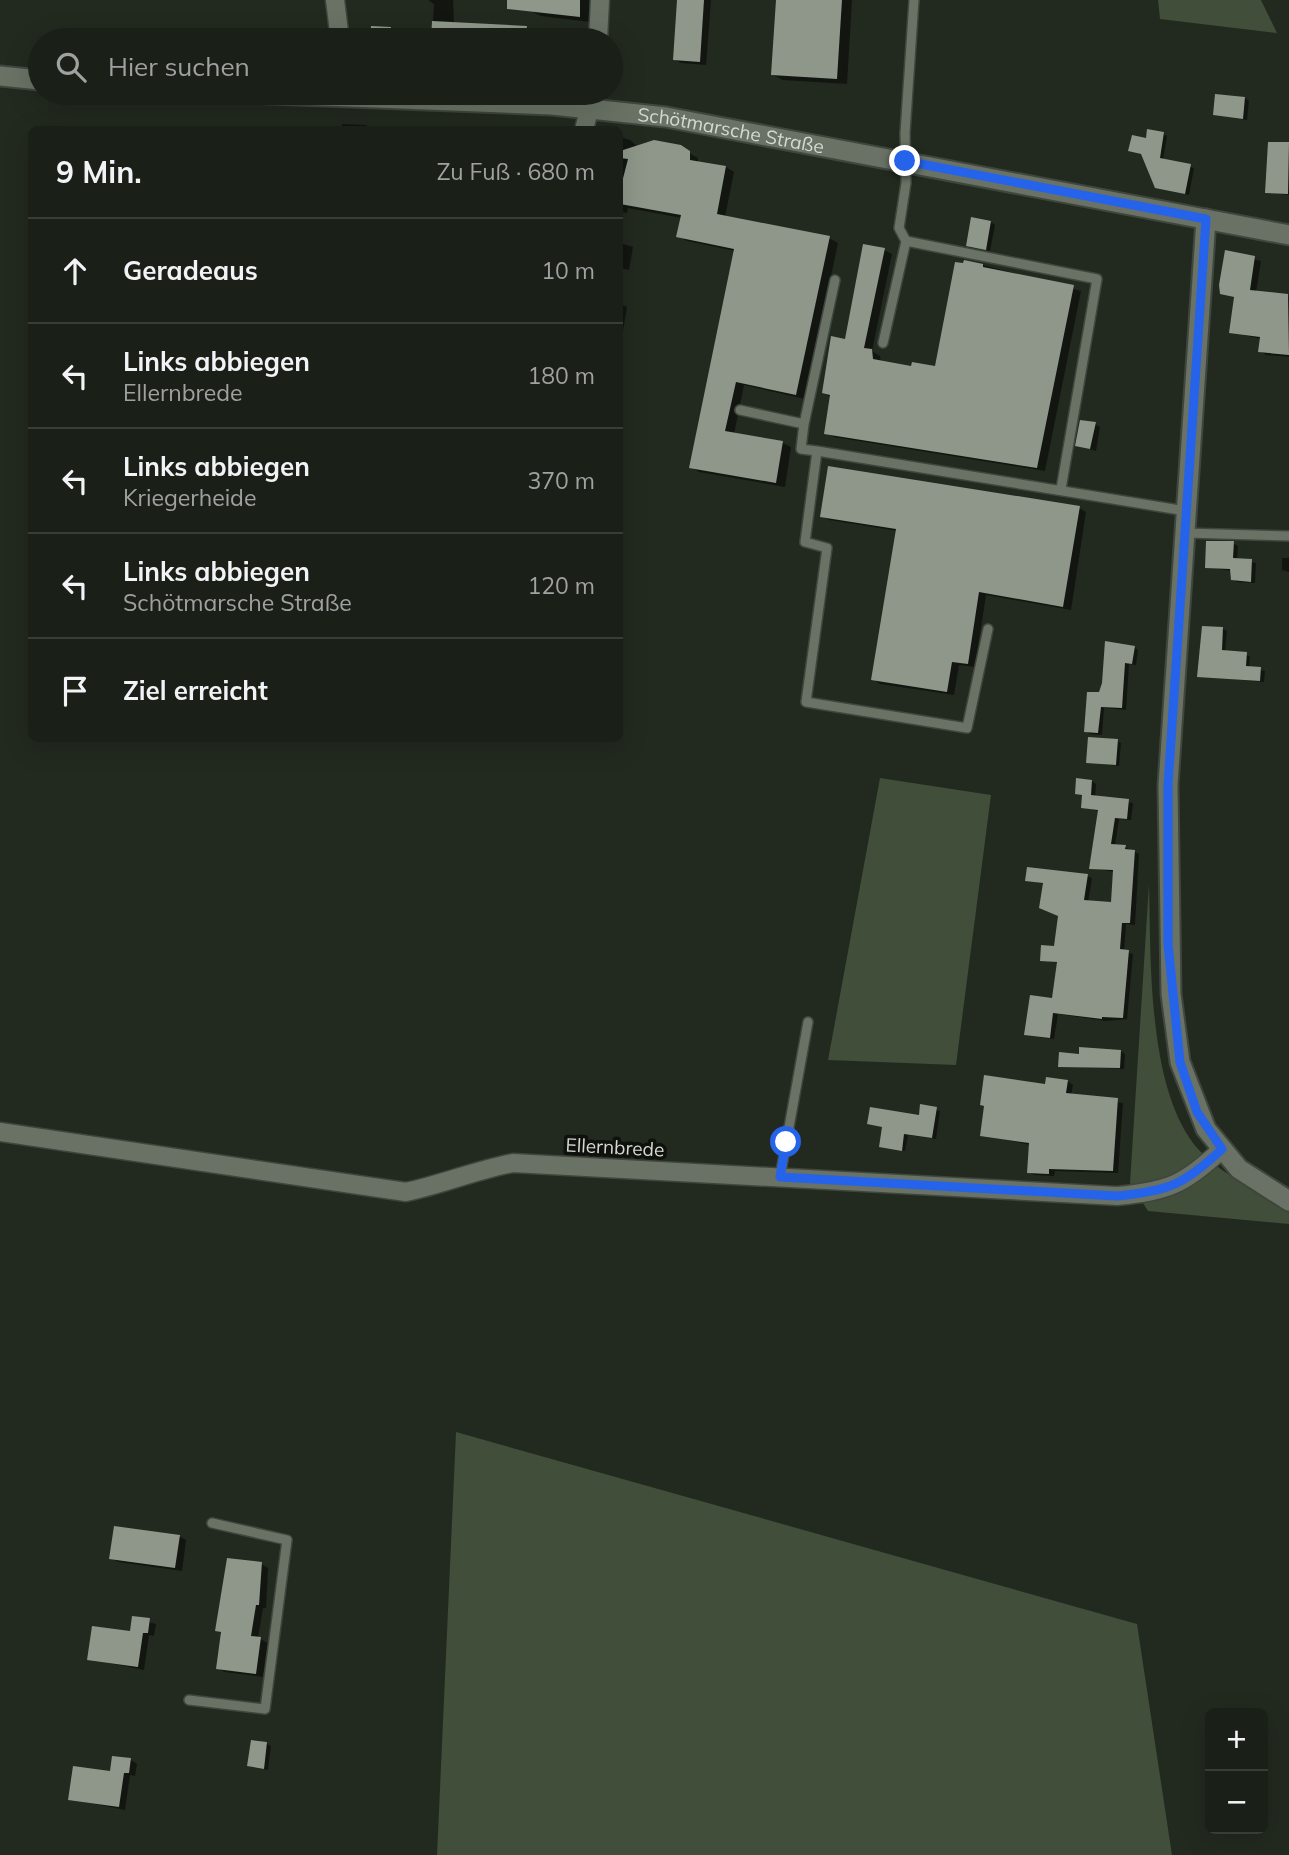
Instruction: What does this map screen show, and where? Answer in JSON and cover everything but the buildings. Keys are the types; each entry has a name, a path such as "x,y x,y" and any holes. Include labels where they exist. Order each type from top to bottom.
{"street":[{"path":"335,0 338,28"},
{"path":"599,28 600,0"},
{"path":"0,76 28,79"},
{"path":"585,126 591,105"},
{"name":"Schötmarsche Straße","path":"610,105 1289,235"},
{"path":"1206,219 1168,785 1170,978 1175,1037 1186,1084 1206,1129 1239,1169 1289,1201"},
{"name":"Ellernbrede","path":"0,1132 406,1192 432,1187 477,1170 513,1163 1117,1196 1152,1193 1178,1185 1222,1149"}],"lane":[{"path":"883,343 906,241 898,228 906,183 914,0"},
{"path":"906,241 1097,279 1061,489"},
{"path":"835,280 801,449 1186,511"},
{"path":"740,410 804,424"},
{"path":"817,451 805,542 827,548 806,702 967,728 988,629"},
{"path":"1185,533 1289,536"},
{"path":"780,1177 808,1022"},
{"path":"189,1700 265,1709 287,1540 212,1523"}],"green space":[{"path":"1158,0 1261,0 1277,33 1160,19"},
{"path":"880,778 991,795 956,1065 828,1060"},
{"path":"1149,884 1155,1023 1170,1095 1182,1125 1199,1150 1219,1168 1289,1208 1289,1224 1148,1211 1130,1183"},
{"path":"456,1432 1137,1624 1172,1855 437,1855"}],"route":[{"path":"786,1142 780,1177 1117,1196 1152,1193 1178,1185 1222,1149 1197,1112 1180,1062 1175,1037 1168,944 1168,785 1173,684 1206,219 905,161"}]}
